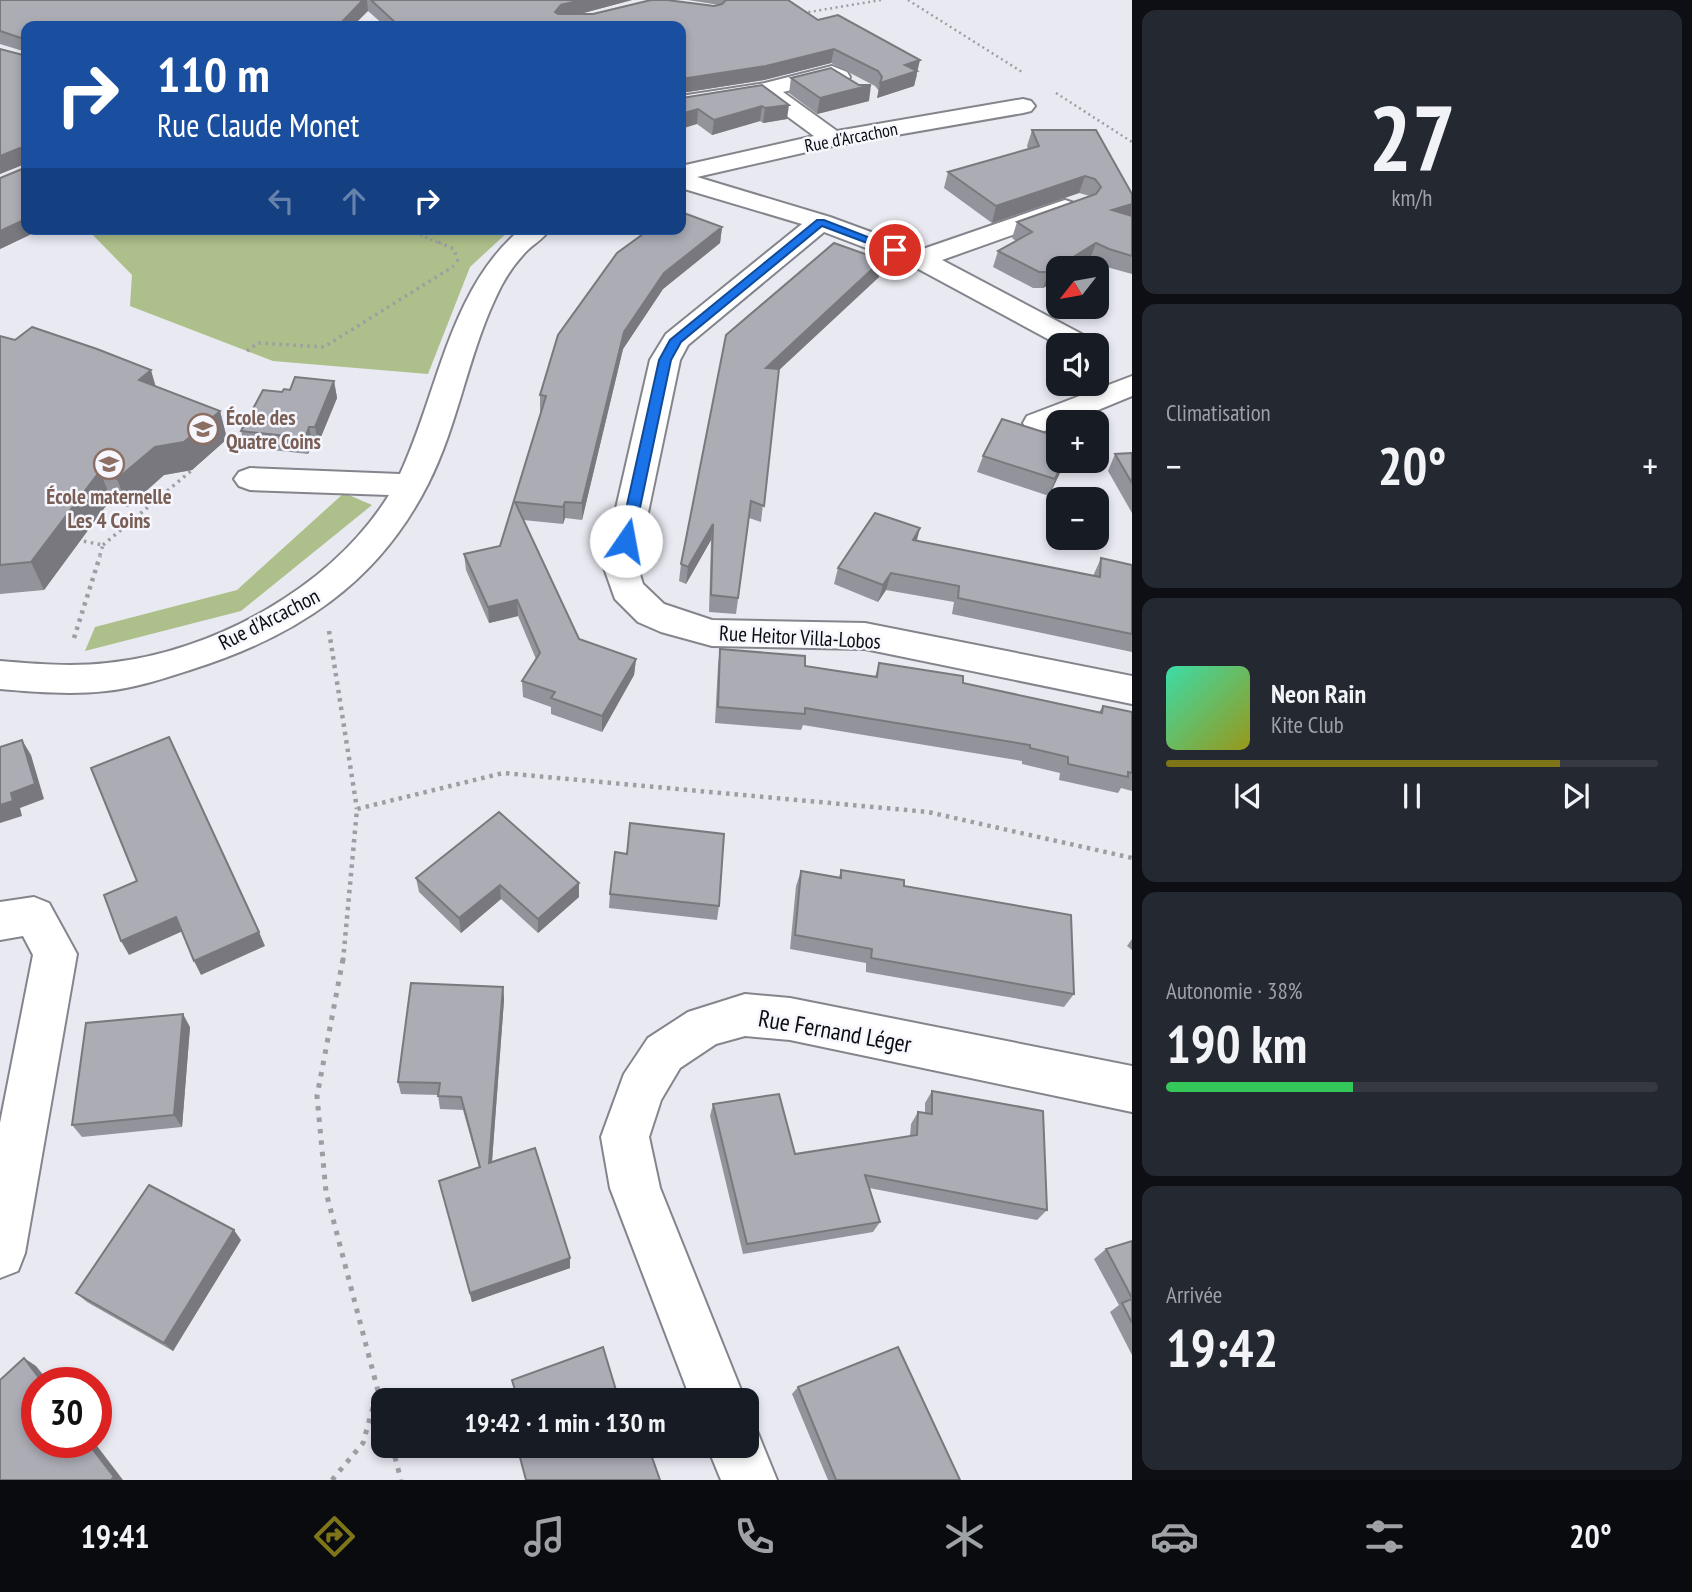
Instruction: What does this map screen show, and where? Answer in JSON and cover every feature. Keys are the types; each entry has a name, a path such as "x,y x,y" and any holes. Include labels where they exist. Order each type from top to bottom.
{"street":[{"path":"829,48 839,56 827,60 825,66 855,86"},
{"path":"686,102 765,90 832,73"},
{"path":"765,90 833,139"},
{"name":"Rue d'Arcachon","path":"686,172 833,139 1023,106"},
{"path":"686,182 821,222 920,259 1059,333"},
{"path":"920,259 1080,203"},
{"name":"Rue Heitor Villa-Lobos","path":"821,222 676,340 665,360 620,565 627,590 651,613 674,623 712,633 864,636 1132,691"},
{"name":"Rue d'Arcachon","path":"0,675 61,679 109,676 170,662 228,644 323,593 359,559 387,527 431,444 458,354 496,270 509,252 530,235"},
{"path":"1109,364 1132,378"},
{"path":"1038,423 1132,385"},
{"path":"250,479 411,485"},
{"path":"0,921 34,916 55,954 0,1252"},
{"name":"Rue Fernand Léger","path":"713,1388 635,1188 625,1137 641,1090 664,1053 704,1027 745,1015 790,1019 1132,1088"},
{"path":"740,1458 749,1480"}],"path":[{"path":"804,13 881,0"},
{"path":"247,351 258,343 324,347 458,263 454,249 420,235"},
{"path":"61,679 103,545 192,470"},
{"path":"66,538 103,545"},
{"path":"323,593 357,809 347,941 317,1096 326,1192 378,1388"},
{"path":"357,809 503,773 928,812 1132,858"},
{"path":"331,1480 363,1443 371,1414"},
{"path":"395,1458 401,1480"}],"green space":[{"path":"93,235 505,235 470,267 428,374 273,361 130,306 132,275"},
{"path":"344,493 372,505 241,611 85,651 95,627 237,590"}],"building":[{"path":"0,0 363,0 343,21 21,21 21,38 0,31"},
{"path":"371,0 581,0 561,5 555,12 593,14 651,0 714,6 726,0 788,0 818,20 838,15 920,60 905,65 917,71 880,83 882,77 878,71 834,49 766,66 686,78 686,21 394,21"},
{"path":"0,49 21,54 21,149 0,156"},
{"path":"831,68 859,85 871,85 820,98 791,78"},
{"path":"762,85 789,105 765,108 762,106 714,120 698,109 686,113 686,97"},
{"path":"1032,130 1096,130 1132,194 1132,204 1112,210 1132,216 1132,256 1096,243 1075,256 1046,256 1046,272 1039,272 998,251 1032,232 1017,222 1096,194 1101,187 1095,179 1085,176 996,206 948,172 1039,146"},
{"path":"21,169 21,221 0,231 0,178"},
{"path":"686,214 722,227 664,273 624,332 582,503 565,502 563,507 515,502 579,639 636,659 602,716 551,698 555,692 522,681 540,653 517,600 488,607 464,554 500,546 546,396 540,395 558,335 617,253 642,235 686,235"},
{"path":"834,243 882,260 766,368 779,369 764,506 751,501 738,598 711,595 713,524 688,567 681,564 726,335"},
{"path":"32,327 151,370 139,380 220,411 184,442 155,447 117,479 100,471 31,562 0,565 0,336 15,340"},
{"path":"295,377 334,381 315,427 309,427 305,438 241,431 263,390 290,390"},
{"path":"1002,419 1046,433 1046,473 1058,473 1055,479 983,456"},
{"path":"1132,453 1132,483 1115,454"},
{"path":"875,513 920,528 913,540 1100,577 1101,558 1132,565 1132,634 958,598 959,586 891,573 883,585 838,568"},
{"path":"720,649 805,656 805,666 877,677 879,663 963,676 963,683 1102,713 1103,706 1132,712 1132,773 1128,772 1128,777 1068,764 1068,757 1030,748 1030,745 805,708 805,714 718,707"},
{"path":"169,737 259,932 194,961 176,917 121,941 104,895 137,881 91,768"},
{"path":"22,740 35,784 11,793 13,801 0,805 0,747"},
{"path":"499,812 579,883 538,919 500,885 459,918 416,878"},
{"path":"630,823 724,834 719,906 610,894 615,852 627,854"},
{"path":"841,870 904,880 904,886 1071,915 1074,994 871,958 872,949 795,935 801,871 841,878"},
{"path":"411,983 503,987 489,1163 535,1148 570,1258 470,1293 439,1181 480,1167 461,1097 438,1096 440,1083 398,1082"},
{"path":"183,1014 174,1115 72,1125 86,1023"},
{"path":"932,1091 1043,1111 1047,1210 865,1175 880,1222 747,1244 713,1104 779,1094 795,1154 917,1135 918,1112 932,1114"},
{"path":"149,1185 234,1230 164,1343 76,1293"},
{"path":"1132,1241 1132,1298 1106,1249"},
{"path":"1132,1299 1132,1323 1122,1303"},
{"path":"603,1347 615,1388 514,1388 512,1380"},
{"path":"898,1347 960,1480 836,1480 798,1387"},
{"path":"24,1358 31,1367 21,1367 21,1458 99,1458 114,1477 111,1480 0,1480 0,1380"},
{"path":"520,1458 652,1458 660,1480 526,1480"}],"place":[{"name":"École des Quatre Coins","path":"203,429"},
{"name":"École maternelle Les 4 Coins","path":"109,464"}],"route":[{"path":"626,541 665,360 676,340 821,222 895,250"}]}
